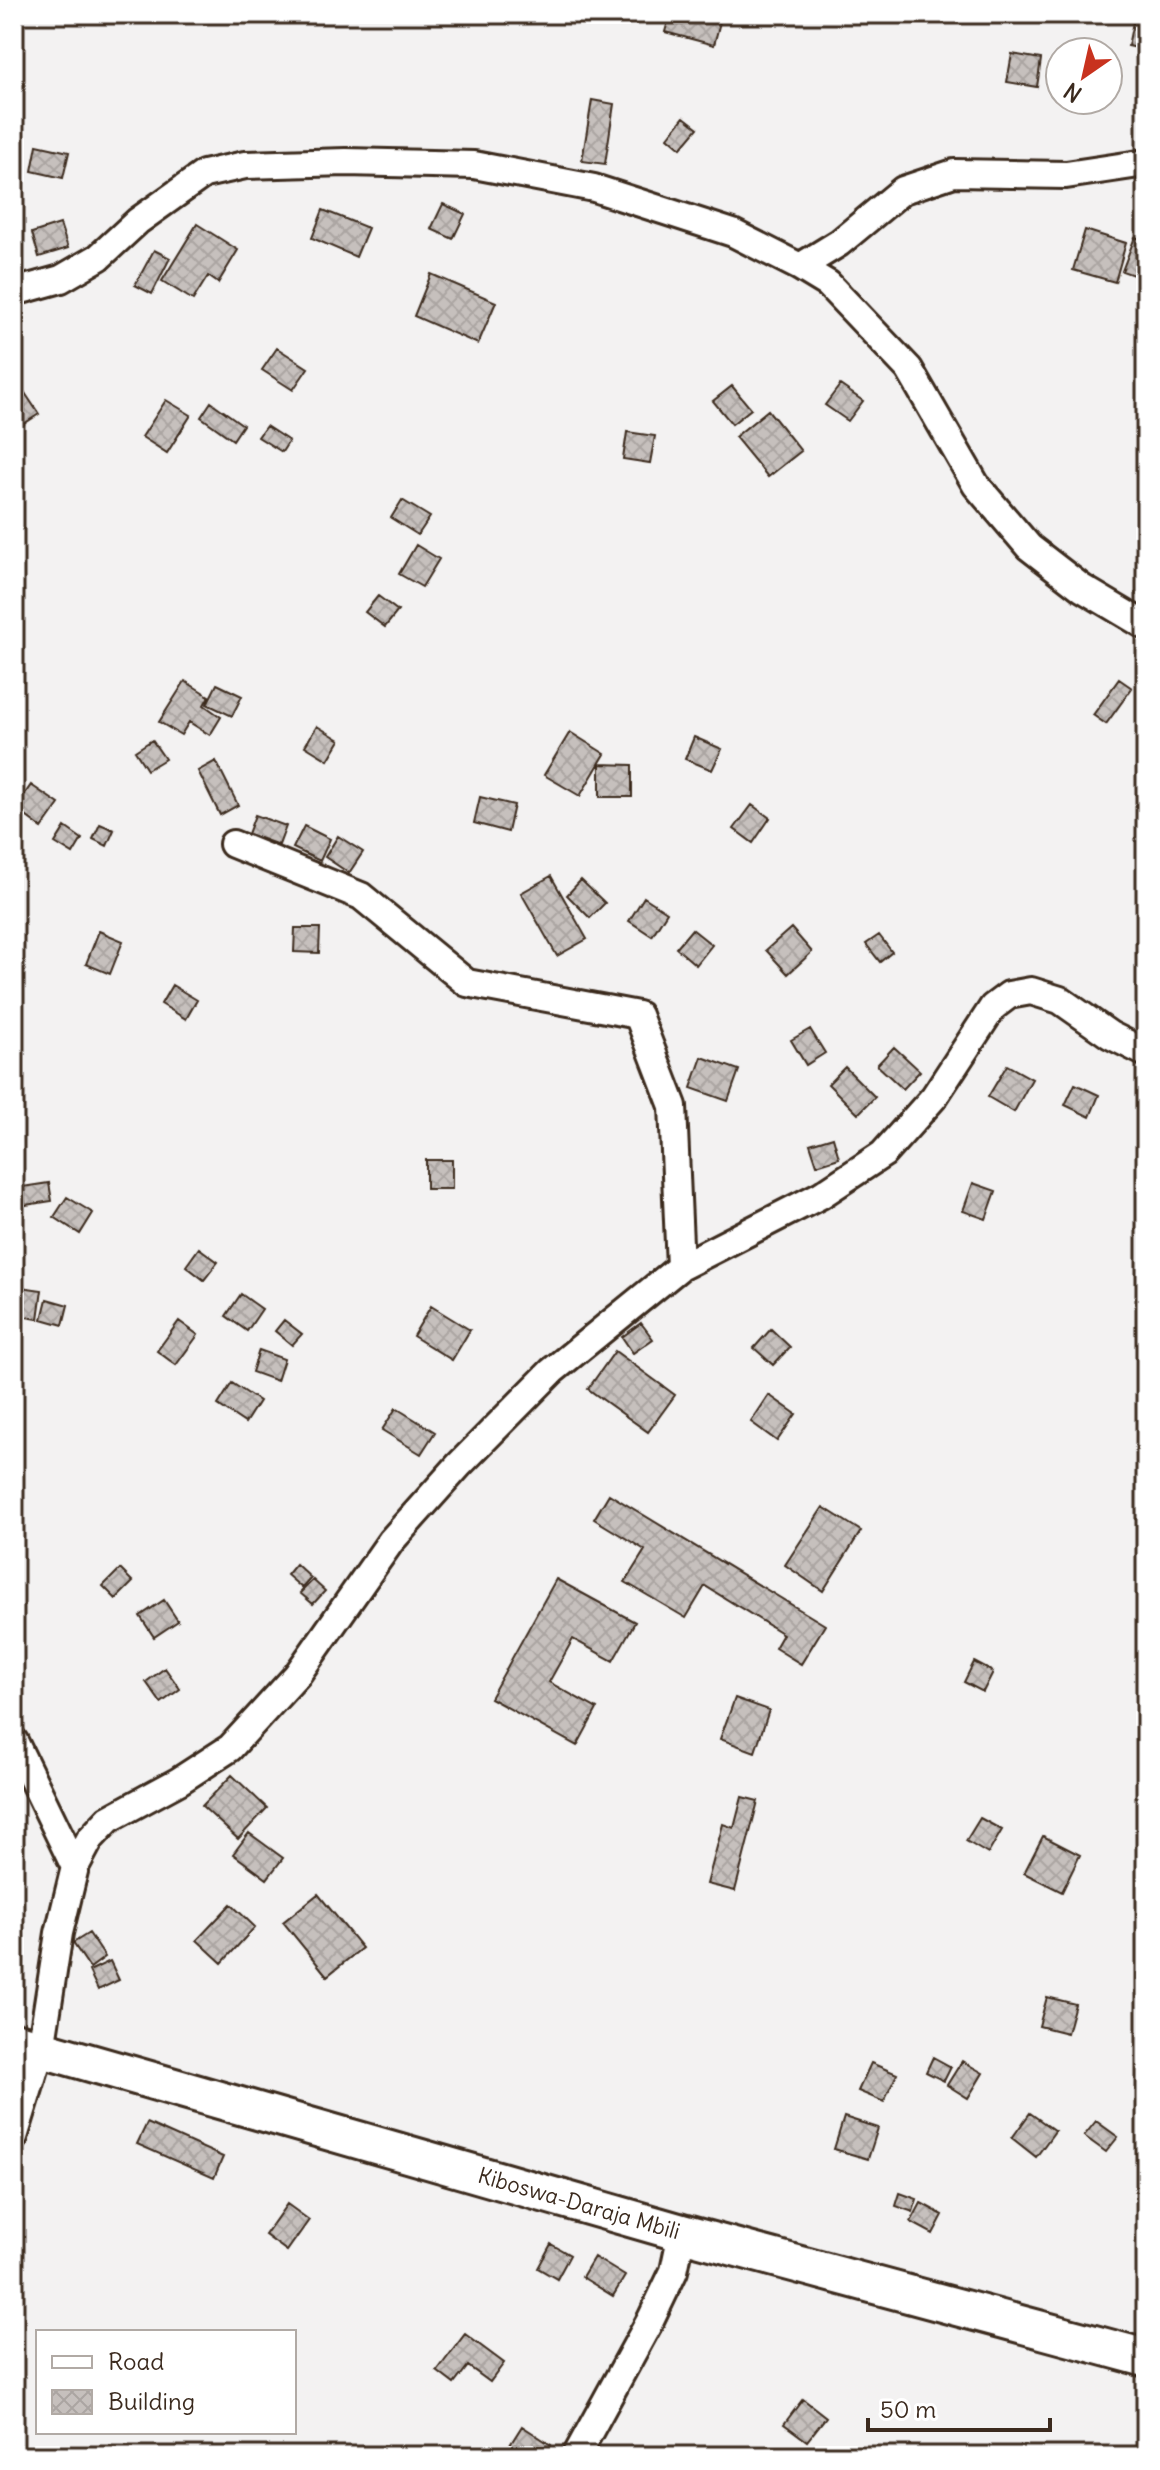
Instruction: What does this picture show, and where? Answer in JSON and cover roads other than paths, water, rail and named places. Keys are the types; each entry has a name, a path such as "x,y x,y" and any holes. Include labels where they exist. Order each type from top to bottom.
{"main road":[{"name":"Kiboswa-Daraja Mbili","path":"28,2045 682,2233 1146,2358"}],"street":[{"path":"14,292 61,279 99,257 138,221 204,174 245,165 332,162 474,165 594,188 733,233 828,284 909,369 976,485 1029,547 1082,588 1146,626"},
{"path":"800,267 839,243 903,190 954,173 1066,175 1146,163"},
{"path":"233,844 361,896 467,983 638,1015 673,1106 680,1267"},
{"path":"14,2137 28,2045 75,1867 90,1839 109,1819 179,1781 230,1748 297,1675 391,1541 459,1465 552,1371 680,1267 821,1195 883,1154 934,1097 993,1007 1009,995 1031,991 1060,1000 1110,1035 1146,1053"},
{"path":"14,1741 75,1867"},
{"path":"576,2456 674,2271 682,2233"}]}
